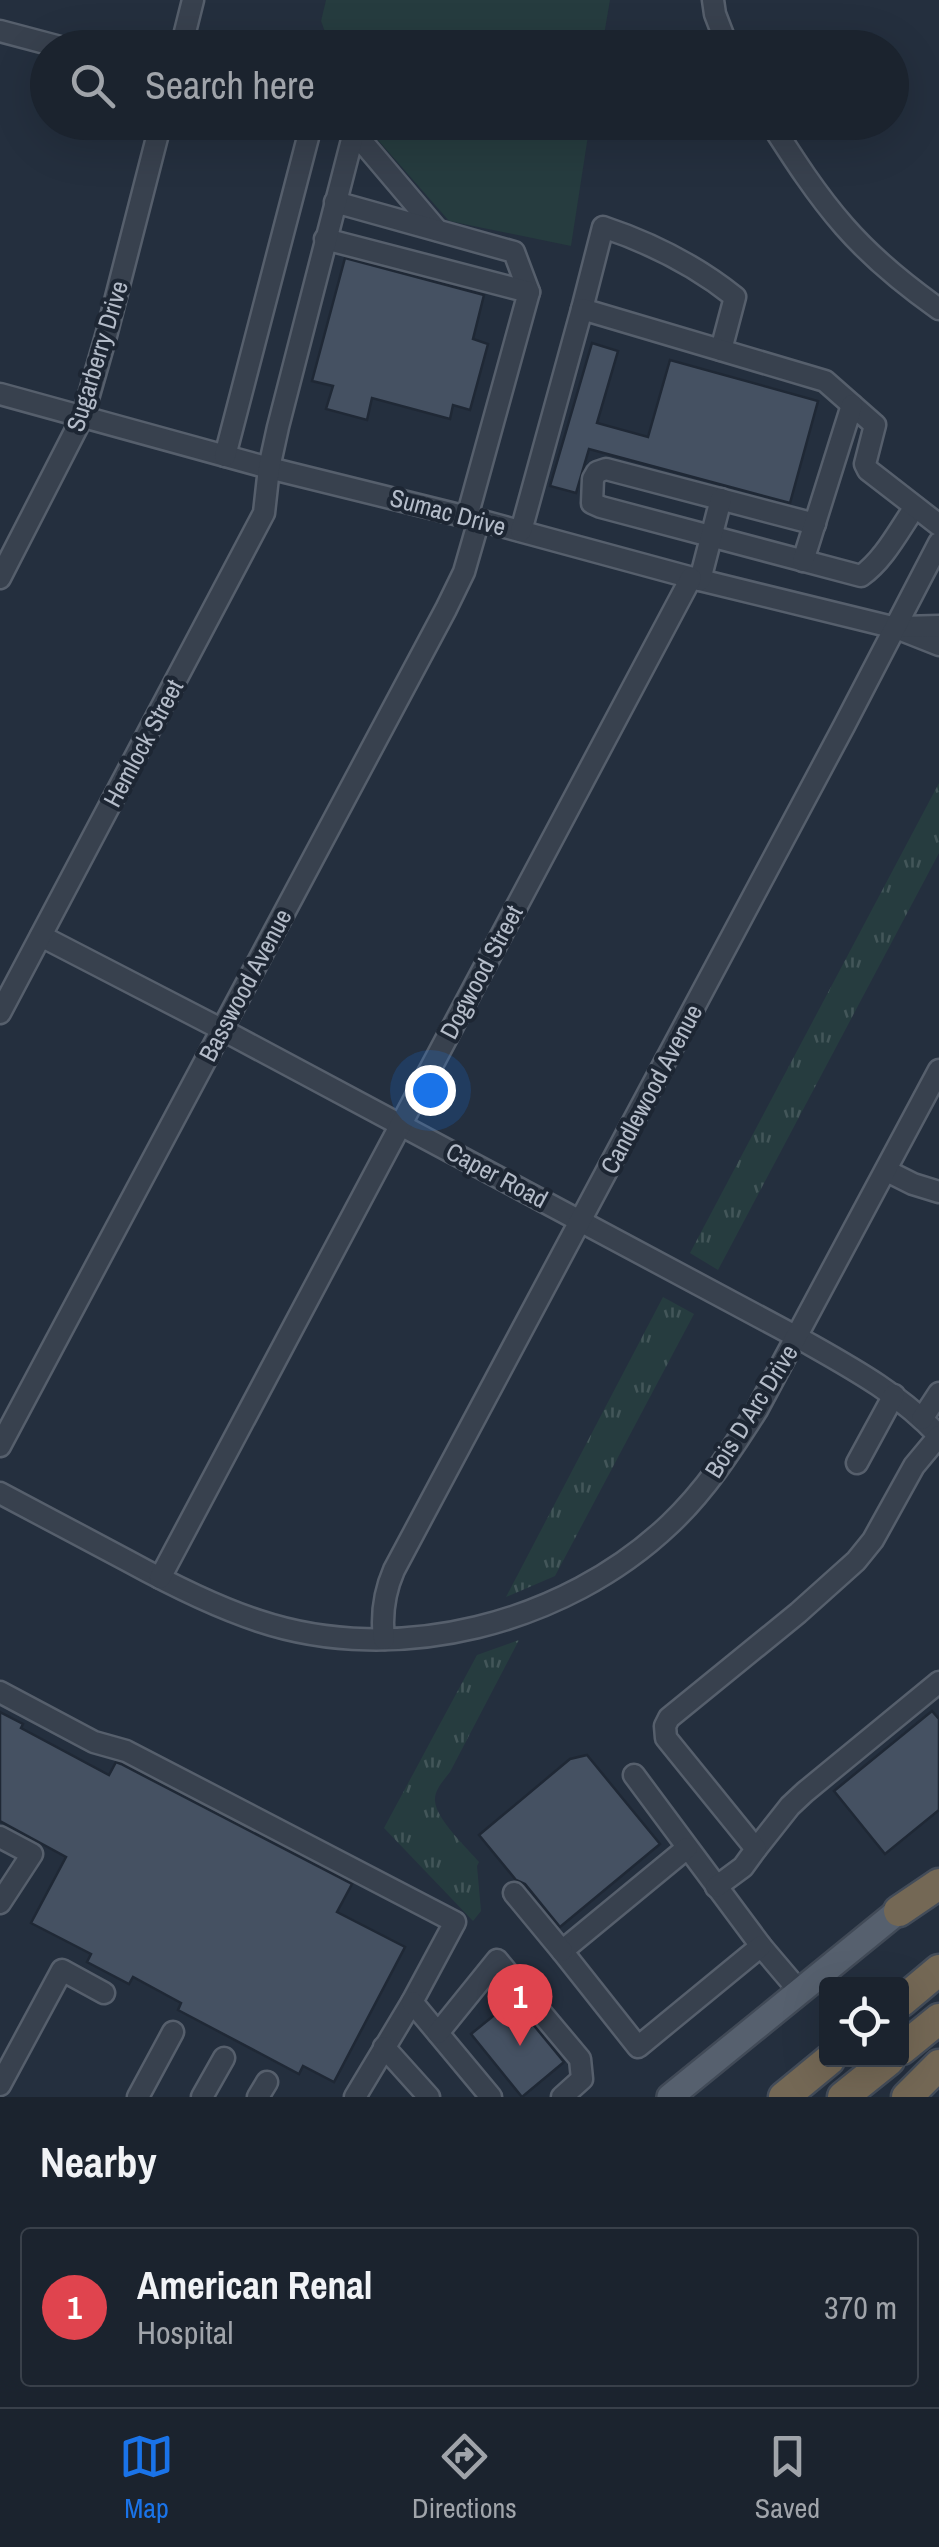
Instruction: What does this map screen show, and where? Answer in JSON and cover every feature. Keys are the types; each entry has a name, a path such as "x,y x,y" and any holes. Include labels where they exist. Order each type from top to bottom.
{"highway":[{"path":"899,1911 939,1881"},
{"path":"909,1995 939,1970"},
{"path":"909,2044 939,2020"},
{"path":"906,2097 939,2066"},
{"path":"784,2097 821,2067"},
{"path":"843,2097 880,2067"}],"main road":[{"path":"670,2097 899,1911"}],"street":[{"path":"186,30 193,0"},
{"path":"712,0 722,30"},
{"path":"0,31 30,39"},
{"name":"Sugarberry Drive","path":"0,578 83,416 156,140"},
{"path":"225,456 307,140"},
{"name":"Hemlock Street","path":"0,1013 264,513 269,468 349,140"},
{"path":"363,140 437,230"},
{"path":"782,140 846,228 939,309"},
{"path":"334,202 514,252 529,292"},
{"path":"522,531 603,226 676,256 735,297 721,350"},
{"path":"325,239 529,292"},
{"name":"Basswood Avenue","path":"0,1446 464,572 473,518 529,292"},
{"path":"582,309 825,382 874,425 868,470 939,525"},
{"name":"Sumac Drive","path":"0,394 269,468 896,628 939,645"},
{"path":"803,561 852,405"},
{"path":"815,524 606,469 597,472 594,479 592,503 861,576 915,507"},
{"name":"Dogwood Street","path":"160,1578 695,579 712,536 720,498"},
{"name":"Candlewood Avenue","path":"384,1638 384,1597 394,1570 939,544"},
{"name":"Sumac Drive","path":"896,628 939,626"},
{"name":"Caper Road","path":"40,936 796,1336 873,1380 939,1436"},
{"name":"Bois D Arc Drive","path":"0,1493 221,1608 300,1632 384,1638 472,1629 570,1593 605,1574 669,1525 727,1457 757,1410 939,1070"},
{"path":"887,1171 939,1192"},
{"path":"922,1419 939,1393"},
{"path":"856,1464 894,1396"},
{"path":"756,1850 666,1738 668,1718 856,1561 873,1540 914,1466 939,1436"},
{"path":"716,1887 743,1867 797,1798 939,1682"},
{"path":"0,1692 94,1742 126,1752 455,1922 355,2097"},
{"path":"634,1775 761,1946 800,1992"},
{"path":"0,1837 32,1854 0,1903"},
{"path":"562,1951 687,1848"},
{"path":"514,1894 638,2046 761,1946"},
{"path":"438,2034 497,1960 580,2059 582,2079 562,2097"},
{"path":"0,2084 62,1970 104,1993"},
{"path":"412,2002 490,2097"},
{"path":"138,2097 172,2032"},
{"path":"384,2047 428,2097"},
{"path":"202,2097 224,2058"}],"green space":[{"path":"326,0 610,0 605,30 324,30 321,21"},
{"path":"378,140 587,140 571,246 449,221"},
{"path":"939,783 939,853 718,1270 690,1253"},
{"path":"663,1297 694,1314 555,1576 506,1597"},
{"path":"519,1640 435,1797 446,1825 479,1862 481,1911 473,1921 384,1828 477,1655"}],"building":[{"path":"345,258 484,295 473,339 488,344 470,410 453,405 450,419 372,398 367,420 326,409 333,386 312,381"},
{"path":"592,343 618,351 597,423 648,437 670,360 818,401 790,503 589,449 576,493 550,486"},
{"path":"932,1711 939,1719 939,1810 885,1854 834,1791"},
{"path":"0,1712 23,1724 21,1728 109,1775 116,1762 121,1764 352,1884 337,1912 405,1947 334,2082 303,2066 299,2074 178,2010 181,2003 133,1977 129,1984 87,1962 91,1954 31,1923 66,1857 0,1821"},
{"path":"587,1755 660,1844 560,1927 479,1835 570,1759"},
{"path":"513,2000 564,2062 522,2097 471,2034"}],"place":[{"name":"American Renal","path":"520,2046"}]}
